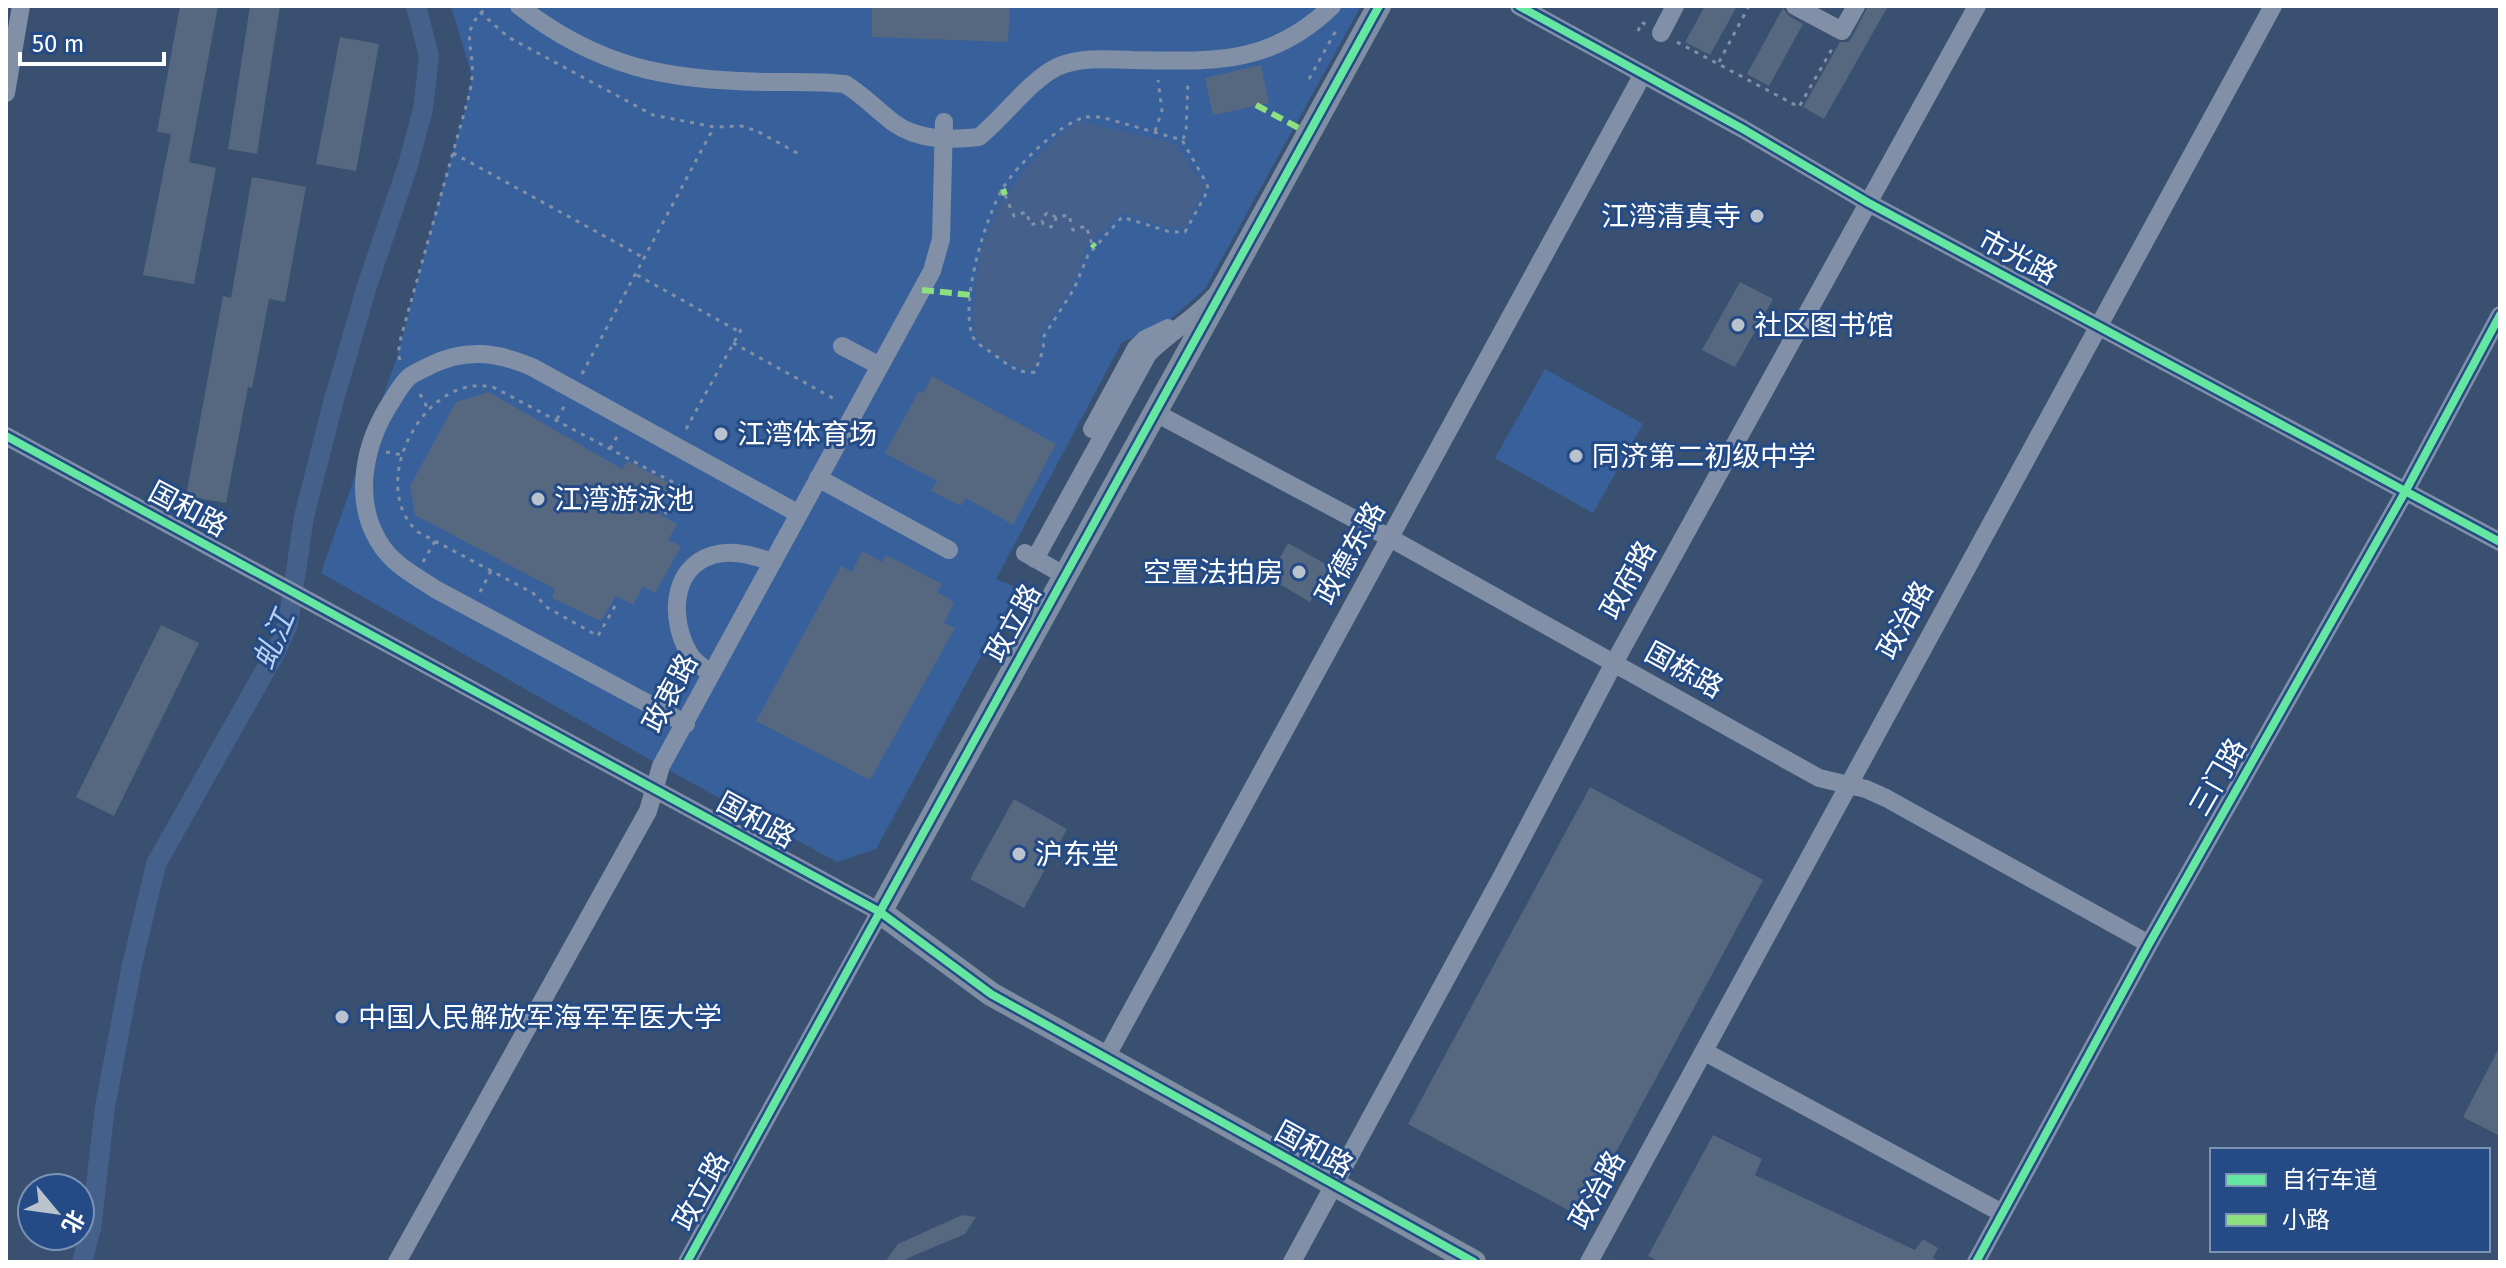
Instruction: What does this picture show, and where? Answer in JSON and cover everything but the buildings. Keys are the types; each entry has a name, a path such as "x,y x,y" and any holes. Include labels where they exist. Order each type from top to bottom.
{"main road":[{"name":"政立路","path":"880,912 1379,6"},
{"name":"国和路","path":"880,912 991,994 1474,1262"}],"street":[{"path":"6,93 21,6"},
{"path":"519,6 543,25 593,53 632,68 687,78 845,84 862,94 895,124 913,134 931,138 944,130 979,137 1043,76 1059,66 1101,59 1219,61 1289,40 1337,12"},
{"name":"市光路","path":"1519,6 1867,202 2500,542"},
{"path":"1661,33 1675,6"},
{"path":"1795,6 1842,31 1856,6"},
{"name":"政府路","path":"1292,1262 1614,663 1977,6"},
{"name":"政治路","path":"1589,1262 2273,6"},
{"name":"政德东路","path":"1105,1059 1643,74"},
{"name":"政衷路","path":"397,1262 648,811 661,766 932,271 941,239 944,130"},
{"path":"1064,575 1024,552 1090,447 1136,348 1145,339 1186,321 1207,306 1225,284"},
{"name":"三门路","path":"1976,1262 2149,944 2405,492 2500,315"},
{"path":"842,346 880,366"},
{"path":"686,724 471,608 400,566 379,543 369,520 365,494 370,441 380,419 409,376 436,363 462,354 509,357 799,514"},
{"name":"国栋路","path":"1154,412 1390,538 1819,778 1848,784 1886,798 2149,944"},
{"name":"国和路","path":"6,436 880,912"},
{"path":"1090,447 1125,466"},
{"path":"818,478 949,550"},
{"path":"711,674 690,657 679,632 675,611 679,589 688,572 702,559 728,552 773,562"},
{"path":"530,662 540,645"},
{"name":"政立路","path":"687,1262 880,912"},
{"path":"1705,1052 2002,1213"}],"path":[{"path":"409,376 398,354 401,337 472,76 469,28 488,6"},
{"path":"1718,64 1749,6"},
{"path":"480,12 508,37 653,115 714,127 741,126 757,131 799,154"},
{"path":"1309,79 1337,12"},
{"path":"1661,33 1799,107 1842,31"},
{"path":"1155,132 1162,111 1156,60"},
{"path":"1182,140 1186,132 1188,60"},
{"path":"1101,117 1155,132 1182,140 1208,190 1185,232 1170,232 1122,217 1088,255 1074,289 1044,336 1043,350 1035,372 1026,373 1012,368 974,341 970,287 978,250 1003,189 1019,169 1074,119 1101,117"},
{"path":"557,420 646,259 714,127"},
{"path":"453,153 646,259"},
{"path":"1005,195 1014,216 1026,212 1031,225 1042,221"},
{"path":"1042,221 1047,213 1056,217 1069,215 1073,230 1086,226 1092,244"},
{"path":"1042,221 1053,227 1056,217"},
{"path":"637,275 740,332"},
{"path":"677,447 744,324"},
{"path":"733,343 855,411"},
{"path":"615,606 598,636 561,616 533,593 418,532 408,523 401,510 397,471 405,445 419,421 434,404 458,390 479,384 495,388 680,486 665,514"},
{"path":"471,608 491,571"}],"shaded area":[{"name":"江湾体育场","path":"451,6 1361,6 1205,289 1165,324 1122,342 996,579 1018,588 876,849 837,862 321,573 398,354 465,110 472,76"},
{"path":"1079,121 1175,144 1205,188 1186,227 1169,227 1119,213 1088,243 1072,286 1040,335 1035,367 1027,370 998,356 974,333 978,263 992,223 1011,189 1049,145"},
{"path":"1545,369 1643,424 1593,513 1495,458"}],"waterway":[{"name":"虬江","path":"82,1262 91,1228 105,1107 132,965 156,864 275,653 288,624 304,517 333,403 423,109 429,56 416,6"}],"marked path":[{"path":"1256,105 1308,133"},
{"path":"1003,189 1005,195"},
{"path":"1092,244 1095,247"},
{"path":"922,290 971,295"}],"cycle path":[{"path":"687,1262 1379,6"},
{"path":"1519,6 1743,129 1867,202 2500,542"},
{"path":"1976,1262 2149,944 2405,492 2500,315"},
{"path":"6,436 880,912 991,994 1474,1262"}],"place":[{"name":"江湾清真寺","path":"1757,216"},
{"name":"社区图书馆","path":"1738,325"},
{"name":"江湾体育场","path":"721,434"},
{"name":"同济第二初级中学","path":"1576,456"},
{"name":"江湾游泳池","path":"538,499"},
{"name":"空置法拍房","path":"1299,572"},
{"name":"沪东堂","path":"1019,854"},
{"name":"中国人民解放军海军军医大学","path":"342,1017"}]}
